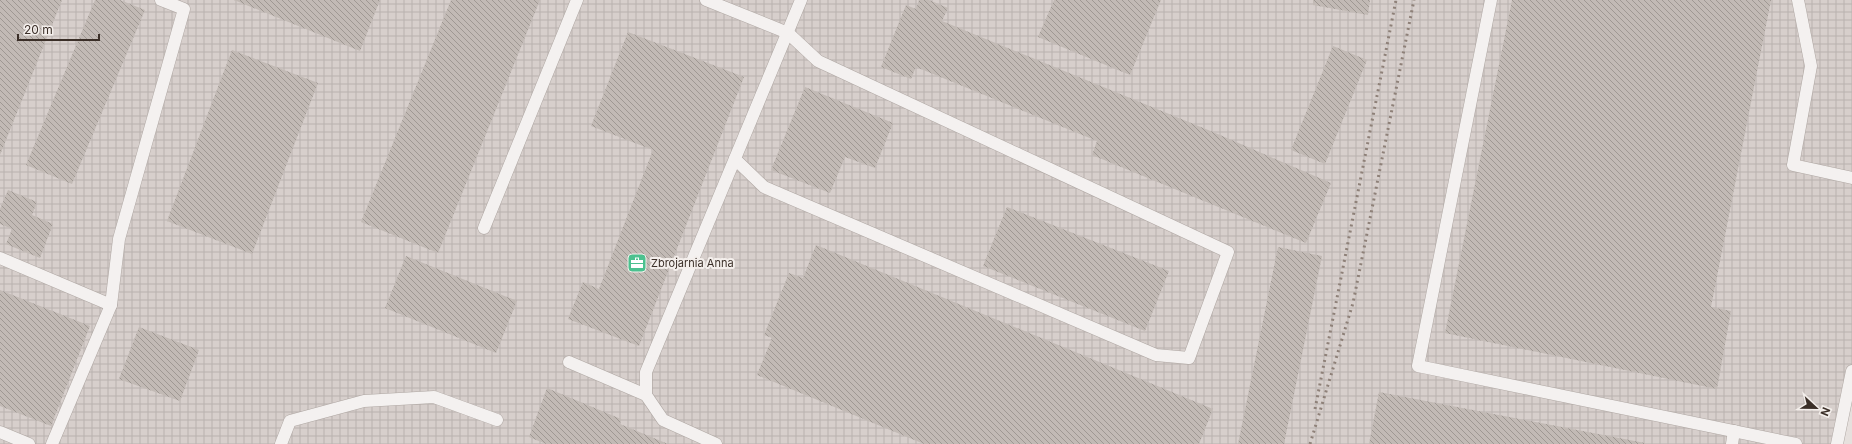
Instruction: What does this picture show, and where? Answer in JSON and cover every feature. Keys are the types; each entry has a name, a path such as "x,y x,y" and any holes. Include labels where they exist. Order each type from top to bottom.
{"lane":[{"path":"52,444 111,305 119,239 184,9 161,0"},
{"path":"484,228 577,0"},
{"path":"706,0 788,33 818,61 1228,252 1189,358 1156,355 764,187 735,159"},
{"path":"646,395 646,372 802,0"},
{"path":"1491,0 1418,366 1796,444"},
{"path":"1798,0 1810,66 1793,165 1852,178"},
{"path":"0,258 111,305"},
{"path":"569,362 646,395 663,420 716,444"},
{"path":"1837,444 1852,371"},
{"path":"281,444 290,421 364,401 434,397 497,420"},
{"path":"1732,444 1734,431"},
{"path":"0,432 29,444"}],"shaded area":[{"path":"0,0 1852,0 1852,395 1842,444 0,444"}],"building":[{"path":"0,0 62,0 0,155"},
{"path":"95,0 120,0 145,10 72,184 26,165"},
{"path":"234,0 380,0 360,51"},
{"path":"451,0 540,0 438,253 361,222"},
{"path":"919,0 929,0 948,8 942,21 1213,132 1331,183 1306,243 1092,155 1097,141 916,67 911,79 881,67 906,5 916,9"},
{"path":"1054,0 1161,0 1130,75 1038,37"},
{"path":"1313,0 1370,0 1368,15 1313,5"},
{"path":"1512,0 1771,0 1711,307 1731,311 1717,389 1445,333"},
{"path":"628,32 744,77 639,346 568,319 583,282 599,289 653,150 591,126"},
{"path":"1333,46 1367,60 1325,164 1291,150"},
{"path":"232,50 318,83 252,254 167,221"},
{"path":"805,87 893,123 875,168 845,157 830,193 771,170"},
{"path":"8,190 37,202 32,215 53,224 40,258 6,244 12,229 0,224 0,209"},
{"path":"1007,207 1169,271 1145,331 983,266"},
{"path":"816,245 1213,409 1199,444 924,444 757,375 772,338 764,335 789,273 803,278"},
{"path":"1278,247 1322,256 1284,444 1238,444"},
{"path":"406,256 517,301 496,353 385,308"},
{"path":"0,290 90,326 51,426 0,406"},
{"path":"139,327 199,350 180,401 119,379"},
{"path":"547,388 621,419 620,424 668,444 546,444 529,437"},
{"path":"1379,392 1645,443 1645,444 1369,444"}],"railway":[{"path":"1315,409 1396,0"},
{"path":"1310,444 1353,303 1414,0"}],"place":[{"name":"Zbrojarnia Anna","path":"637,263"}]}
